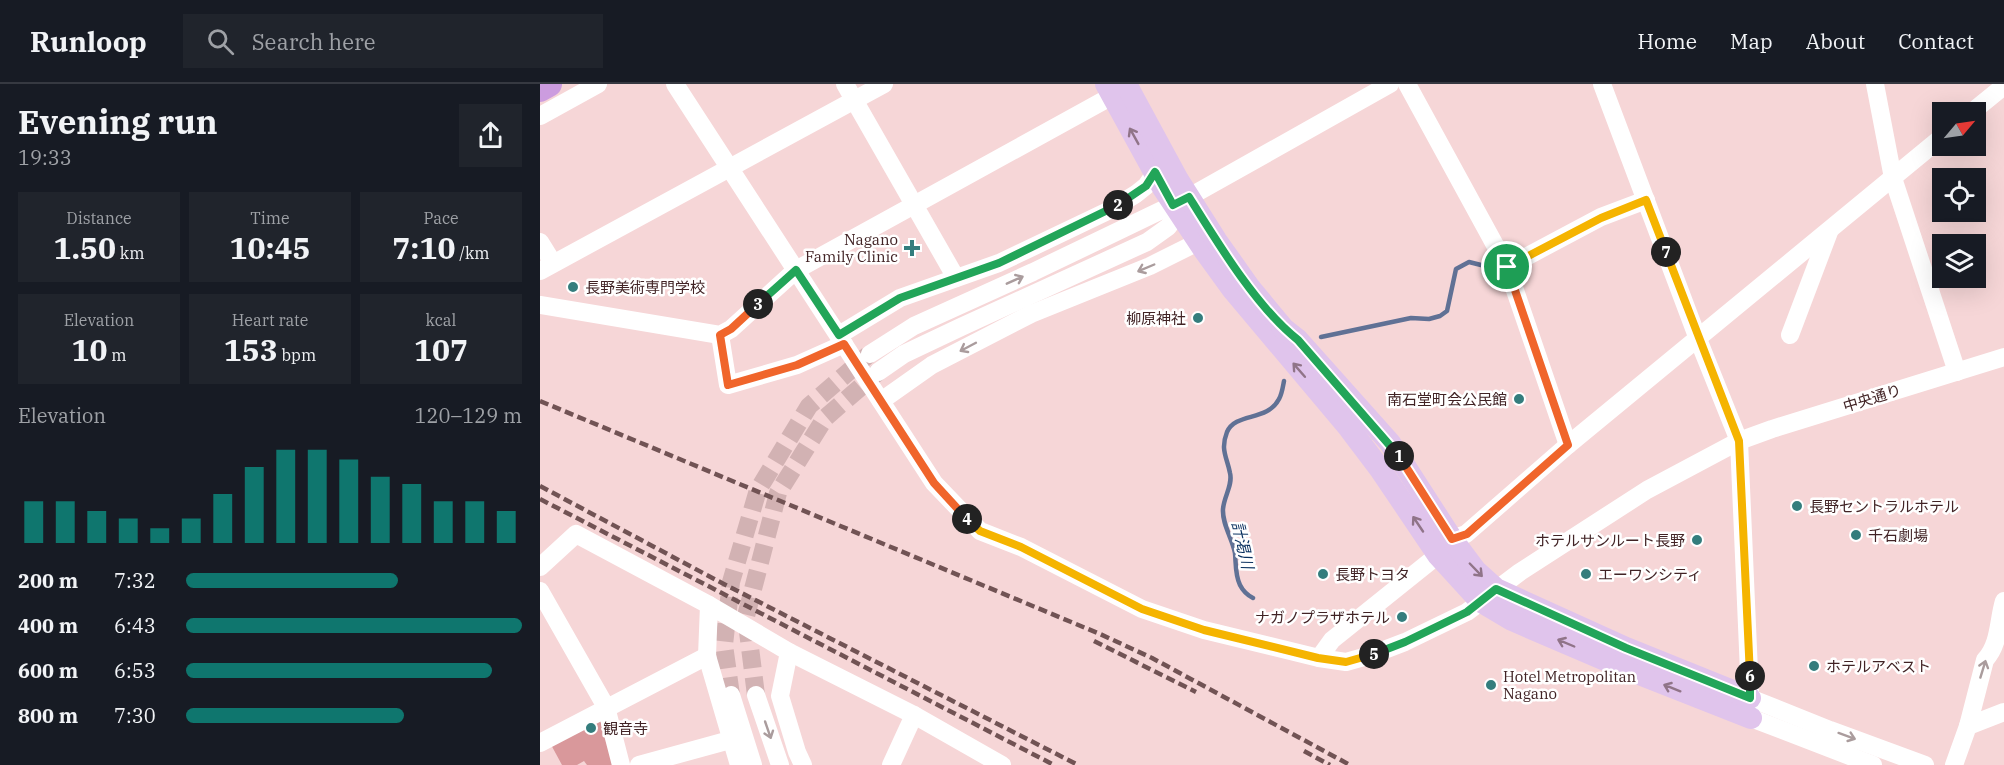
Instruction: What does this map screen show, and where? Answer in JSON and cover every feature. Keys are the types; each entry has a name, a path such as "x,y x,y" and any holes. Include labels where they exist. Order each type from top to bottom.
{"highway":[{"path":"540,89 549,84"}],"main road":[{"path":"1114,88 1180,205 1198,242 1233,290 1356,436 1380,469 1445,547 1476,571 1488,595 1512,621 1629,671 1756,719"},
{"path":"1114,88 1155,172 1180,205 1216,240 1250,288 1284,329 1298,340 1390,443 1445,547"}],"street":[{"path":"540,116 598,84"},
{"name":"中央通り","path":"675,84 934,483 980,531 1021,547 1142,609 1204,630 1318,658 1346,662 1371,655 1436,628 1467,612 1488,595 1647,490 1739,441 2004,357"},
{"path":"845,84 956,278"},
{"path":"540,242 547,267 884,84"},
{"path":"870,354 914,326 1180,205 1390,84"},
{"path":"1407,84 1507,267 1568,445"},
{"path":"1602,84 1739,441 1756,719"},
{"path":"1875,84 1893,178 1957,372"},
{"path":"1984,102 2004,86"},
{"path":"540,305 720,335 731,329 796,270 1114,88"},
{"path":"1318,658 1332,640 1445,547 1467,534 1568,445 1932,145"},
{"path":"720,335 728,385 797,365 842,339 900,298 999,263 1110,210 1146,186 1155,172"},
{"path":"1507,267 1601,218 1646,200"},
{"path":"878,372 904,354 1147,242 1168,227 1180,205"},
{"path":"1790,334 1829,231"},
{"path":"881,401 932,365 1031,314 1150,266 1198,242"},
{"path":"540,567 576,534 709,605 789,652 914,715 1002,765"},
{"path":"540,591 606,707 621,765"},
{"path":"1954,765 1968,726 1985,660 1991,654 2001,624 1999,616 2004,601"},
{"path":"709,605 707,656 739,765"},
{"path":"789,652 780,696 803,765"},
{"path":"540,743 707,656"},
{"path":"731,695 753,765"},
{"path":"756,695 780,765"},
{"path":"1968,726 2004,712"},
{"path":"891,765 914,715"},
{"path":"1756,719 1792,715 1925,765"},
{"path":"1756,719 1792,715"},
{"path":"1756,719 1873,765"},
{"path":"639,765 730,740"}],"shaded area":[{"name":"観音寺","path":"602,716 616,765 587,765 584,761 577,765 562,765 549,741"}],"waterway":[{"name":"計渇川","path":"1321,337 1411,318 1429,319 1440,316 1447,311 1456,269 1469,262 1489,267 1497,266"},
{"name":"計渇川","path":"1253,598 1244,591 1238,581 1235,553 1223,515 1231,477 1224,444 1231,426 1274,406 1280,397 1284,381"}],"tunnel":[{"path":"731,695 724,645 731,582 758,490 809,406 868,355"},
{"path":"756,695 746,616 778,493 825,418 878,372"}],"railway":[{"path":"540,401 1100,634 1152,658 1350,765"},
{"path":"540,486 718,581 1078,765"},
{"path":"540,499 1054,765"},
{"path":"1094,641 1196,692"},
{"path":"1304,751 1330,765"}],"place":[{"name":"Nagano Family Clinic","path":"912,248"},
{"name":"長野美術専門学校","path":"573,287"},
{"name":"柳原神社","path":"1198,318"},
{"name":"南石堂町会公民館","path":"1519,399"},
{"name":"長野セントラルホテル","path":"1797,506"},
{"name":"千石劇場","path":"1856,535"},
{"name":"ホテルサンルート長野","path":"1697,540"},
{"name":"長野トヨタ","path":"1323,574"},
{"name":"エーワンシティ","path":"1586,574"},
{"name":"ナガノプラザホテル","path":"1402,617"},
{"name":"ホテルアベスト","path":"1814,666"},
{"name":"Hotel Metropolitan Nagano","path":"1491,685"},
{"name":"観音寺","path":"591,728"}],"route":[{"path":"1155,172 1173,205 1189,197 1250,288 1284,329 1298,340 1390,443 1452,539 1467,534 1568,445 1507,267 1601,218 1646,200 1739,441 1750,698 1626,648 1496,589 1467,612 1436,628 1371,655 1346,662 1318,658 1204,630 1142,609 1021,547 980,531 971,525 934,483 844,344 797,365 728,385 720,335 731,329 796,270 839,335 900,298 999,263 1110,210 1146,186 1155,172"}]}
